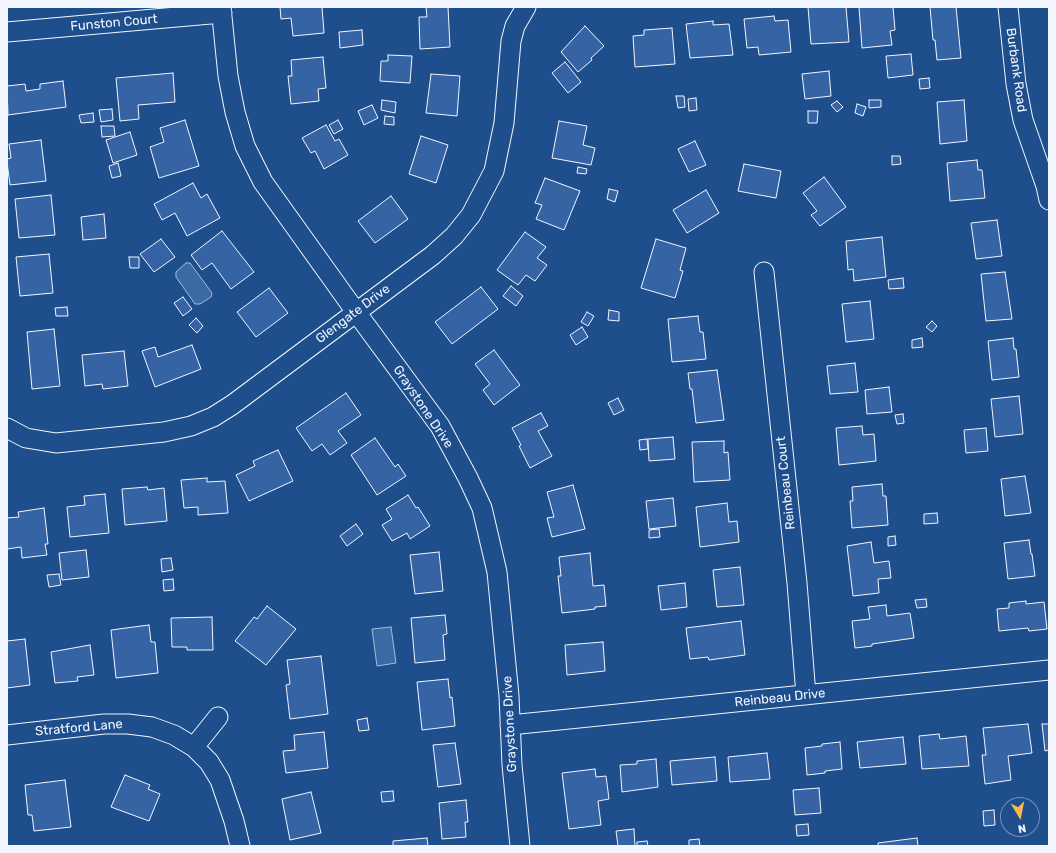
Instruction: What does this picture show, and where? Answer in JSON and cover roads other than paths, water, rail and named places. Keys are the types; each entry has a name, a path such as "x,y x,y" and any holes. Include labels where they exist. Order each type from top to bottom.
{"street":[{"name":"Glengate Drive","path":"12,431 36,441 56,442 164,432 191,426 213,417 232,405 434,255 454,236 470,215 482,196 494,171 504,123 511,41 515,26 526,7"},
{"name":"Burbank Road","path":"1008,7 1016,84 1023,120 1046,186 1049,200"},
{"name":"Graystone Drive","path":"221,10 228,76 235,112 245,146 264,182 356,312 440,426 468,478 482,508 497,572 509,696 512,765 520,846"},
{"name":"Funston Court","path":"7,32 221,10"},
{"name":"Reinbeau Court","path":"764,272 797,583 806,695"},
{"name":"Reinbeau Drive","path":"510,725 1049,670"},
{"path":"194,747 218,717"},
{"name":"Stratford Lane","path":"7,735 104,724 128,724 152,727 174,735 194,747 209,762 220,780 234,821 240,846"}],"water":[{"path":"186,263 190,263 212,293 211,297 200,304 195,304 176,277 176,272"},
{"path":"391,627 396,663 377,666 372,629"}]}
